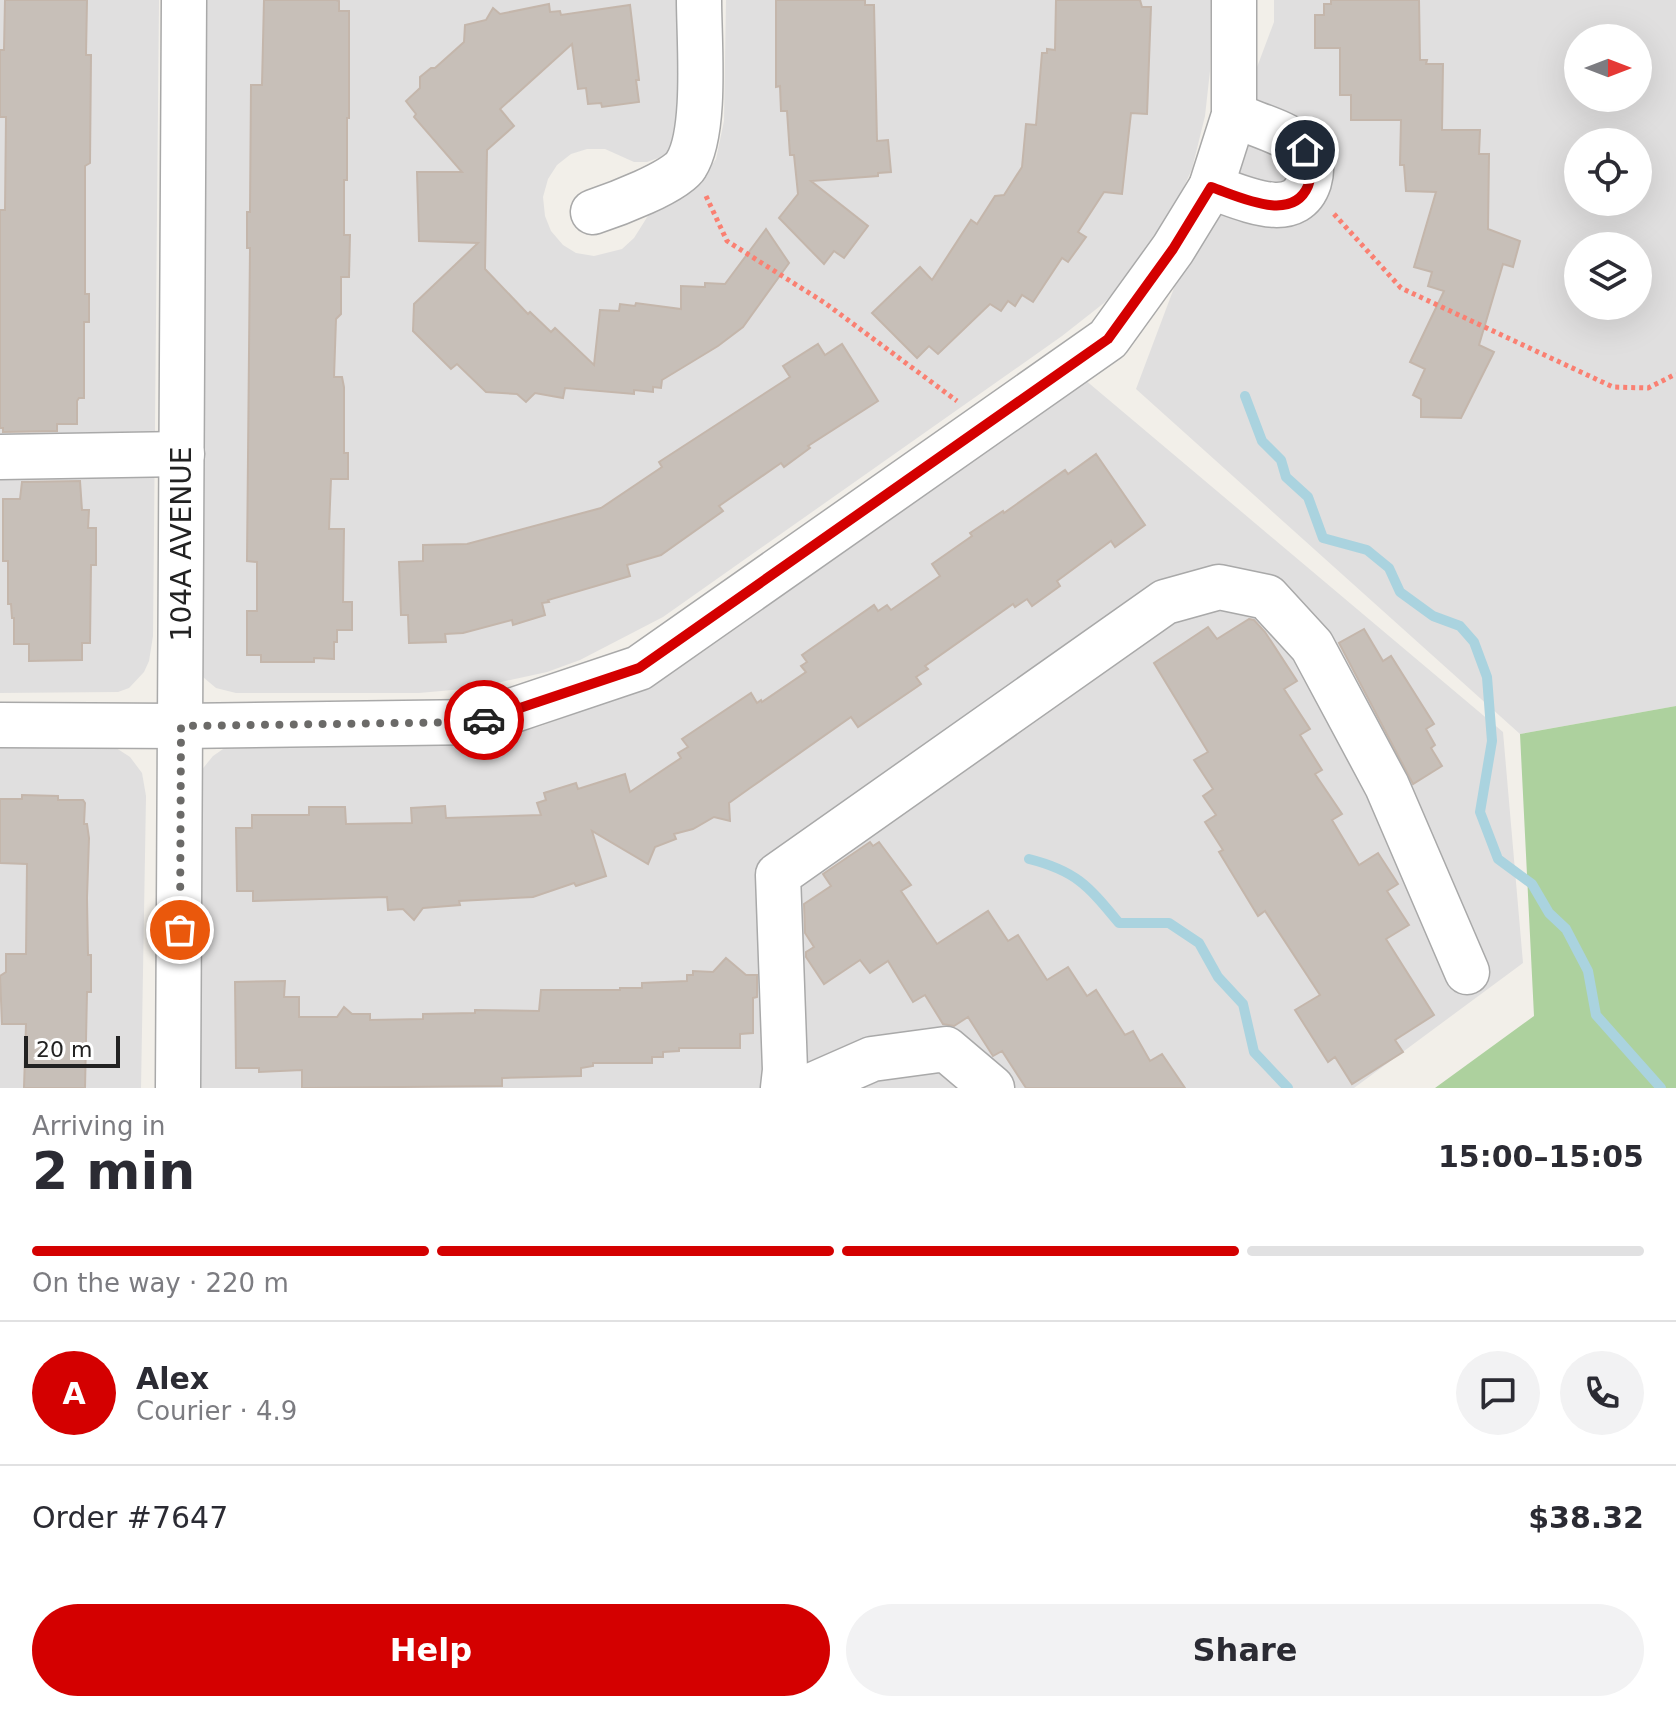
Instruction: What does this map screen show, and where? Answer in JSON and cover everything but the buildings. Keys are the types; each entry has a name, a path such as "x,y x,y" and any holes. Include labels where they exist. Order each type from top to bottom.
{"street":[{"name":"104A AVENUE","path":"178,1088 184,0"},
{"path":"593,212 675,177 686,166 698,119 699,0"},
{"path":"0,725 478,722 639,668 1108,339 1173,249 1211,187 1234,115 1234,0"},
{"path":"1211,187 1275,207 1301,198 1308,186 1311,161 1305,150 1296,142 1234,115"},
{"path":"0,457 182,454"},
{"path":"783,1088 785,1070 778,875 1165,602 1219,587 1267,597 1312,646 1387,786 1467,972"},
{"path":"806,1088 872,1059 946,1049 992,1088"}],"path":[{"path":"699,185 727,241 825,303 961,404"},
{"path":"1329,209 1401,288 1613,387 1648,388 1676,374"}],"shaded area":[{"path":"0,0 159,0 153,636 144,672 129,688 118,692 0,693"},
{"path":"197,0 687,0 686,105 672,153 647,162 634,162 605,149 587,149 571,154 557,165 548,179 543,197 545,216 551,231 563,245 576,253 594,256 622,249 634,238 651,211 706,173 716,159 724,121 726,0 1211,0 1210,71 1205,116 1192,169 1170,217 1142,262 1104,303 1062,336 663,617 580,660 547,672 474,688 419,693 236,693 216,688 197,672"},
{"path":"1274,0 1676,0 1676,706 1520,734 1136,389 1274,22"},
{"path":"1084,379 1503,732 1523,963 1354,1088 190,1088 200,772 213,756 226,747 248,745 392,746 490,737 538,727 616,699 679,668 707,649"},
{"path":"0,744 113,746 130,757 142,773 146,796 141,1088 0,1088"}],"green space":[{"path":"1676,706 1676,1088 1435,1088 1534,1016 1520,734"}],"waterway":[{"path":"1245,396 1262,441 1281,460 1286,477 1308,497 1323,538 1367,550 1389,568 1400,592 1433,616 1460,626 1474,642 1487,677 1492,741 1480,812 1498,859 1532,884 1549,913 1566,929 1588,971 1596,1015 1661,1088"},
{"path":"1029,859 1059,869 1081,882 1119,923 1169,923 1199,943 1218,977 1243,1004 1254,1052 1288,1088"}],"way so far":[{"path":"180,930 181,726 484,720"}],"route":[{"path":"484,720 639,668 1108,339 1173,249 1211,187 1275,207 1301,198 1311,173 1311,161 1305,150"}]}
